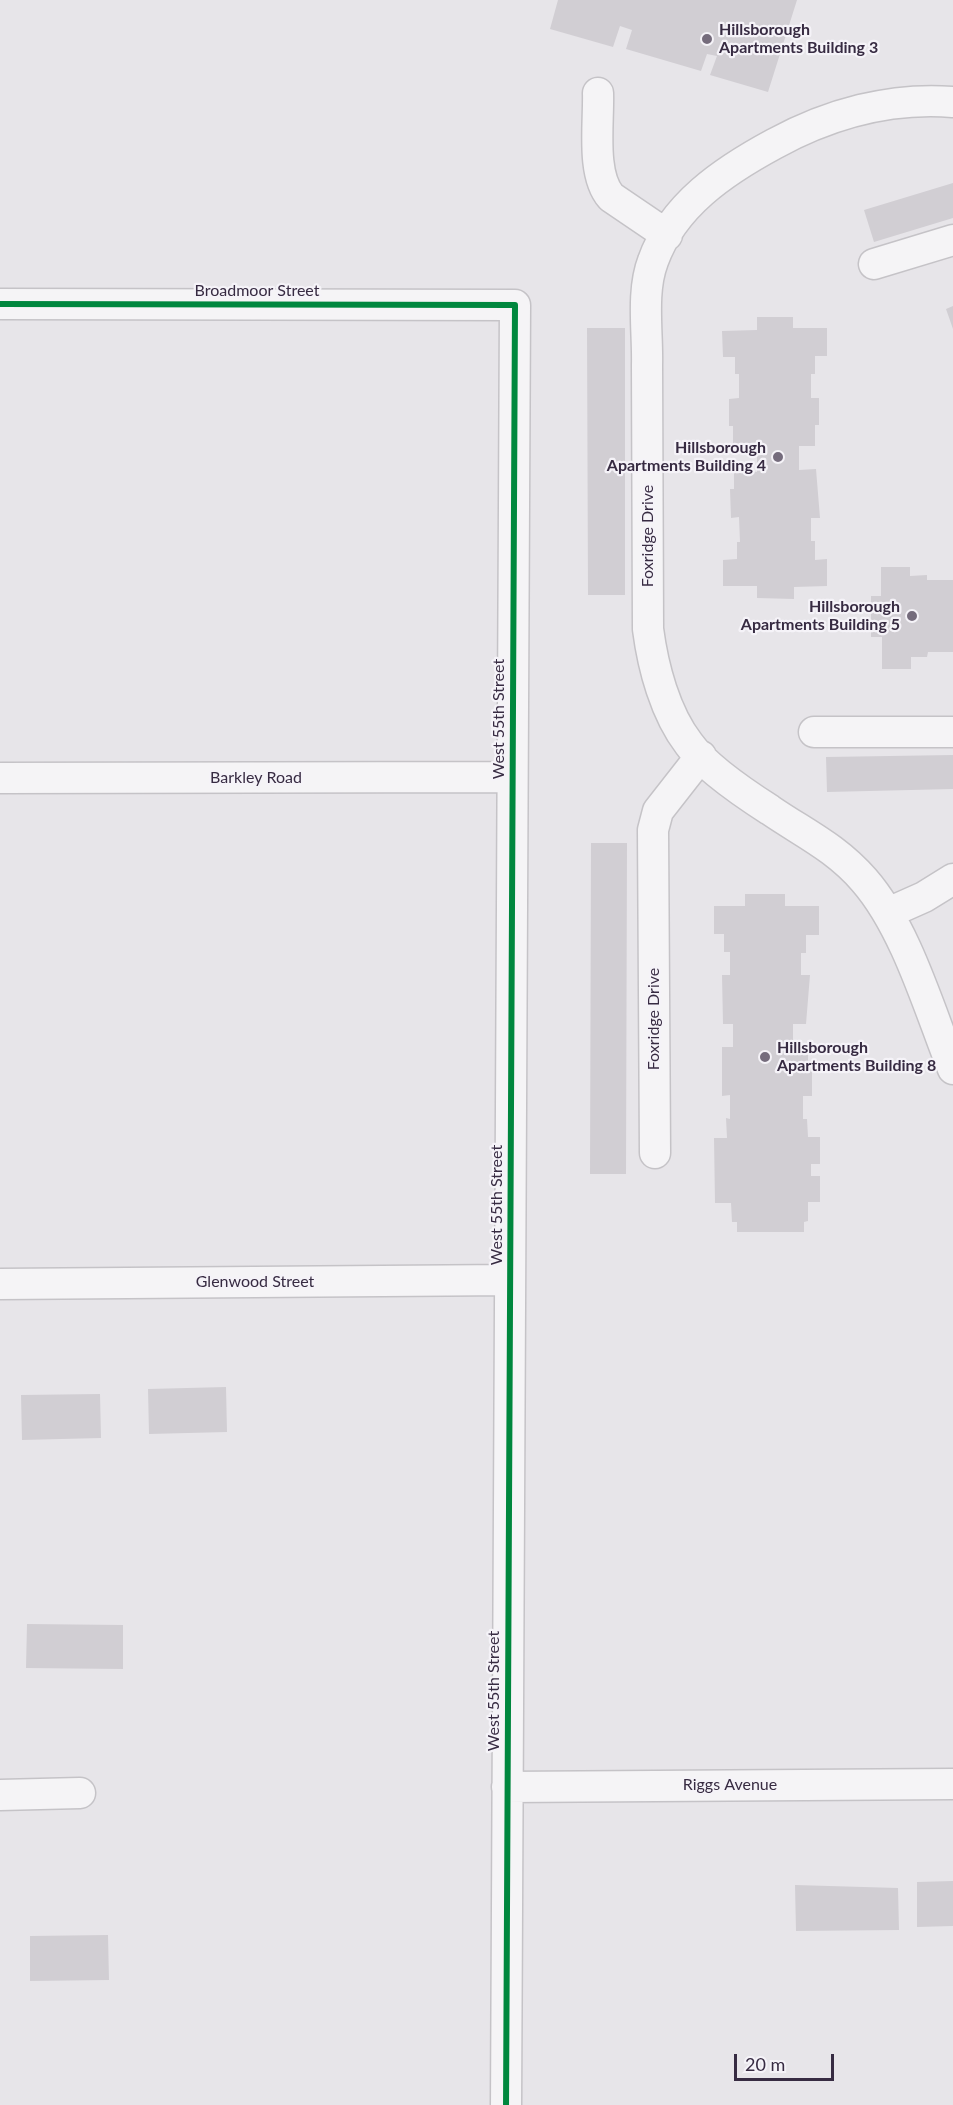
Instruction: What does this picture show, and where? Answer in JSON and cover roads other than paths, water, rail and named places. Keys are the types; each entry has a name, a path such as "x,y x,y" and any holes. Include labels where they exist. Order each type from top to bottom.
{"street":[{"path":"598,93 599,173 604,190 667,235"},
{"name":"Foxridge Drive","path":"953,102 904,102 867,108 824,121 782,140 709,183 696,196 667,235 653,261 648,281 648,629 656,668 674,719 688,744 700,756 770,811 817,838 839,854 865,882 888,913 953,1069"},
{"path":"874,264 953,240"},
{"name":"Broadmoor Street","path":"0,304 515,305"},
{"name":"West 55th Street","path":"506,2105 515,305"},
{"path":"814,732 953,732"},
{"name":"Foxridge Drive","path":"655,1153 654,820 665,801 700,756"},
{"name":"Barkley Road","path":"0,778 512,777"},
{"path":"888,913 924,897 953,879"},
{"name":"Glenwood Street","path":"0,1284 510,1280"},
{"name":"Riggs Avenue","path":"507,1787 953,1784"},
{"path":"0,1795 80,1793"}],"place":[{"name":"Hillsborough Apartments Building 3","path":"707,39"},
{"name":"Hillsborough Apartments Building 4","path":"778,457"},
{"name":"Hillsborough Apartments Building 5","path":"912,616"},
{"name":"Hillsborough Apartments Building 8","path":"765,1057"}]}
